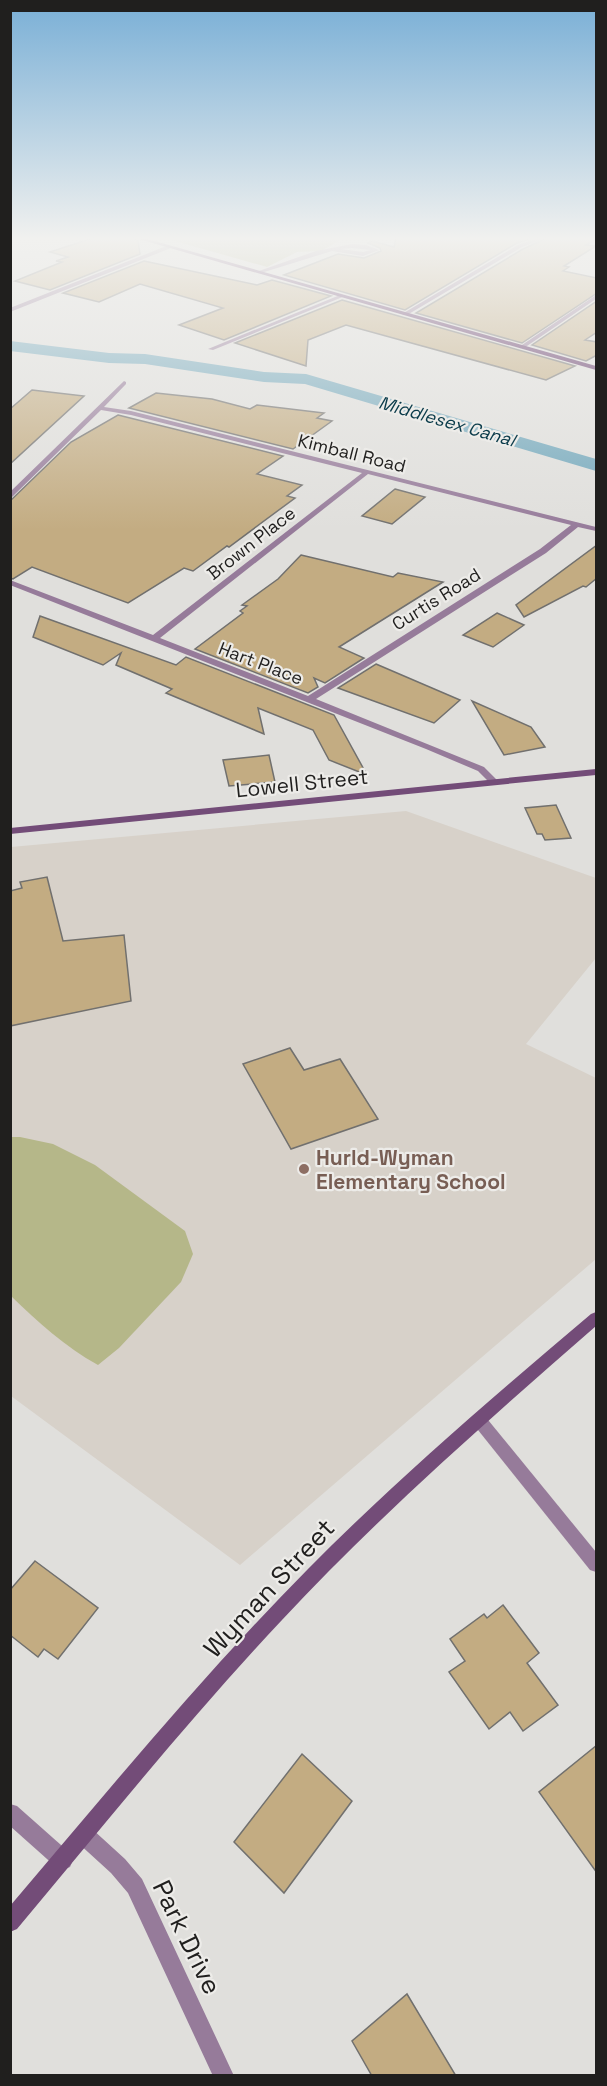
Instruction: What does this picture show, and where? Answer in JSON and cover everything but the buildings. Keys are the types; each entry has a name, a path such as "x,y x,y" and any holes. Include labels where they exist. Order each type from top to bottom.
{"main road":[{"path":"481,335 597,368"}],"street":[{"path":"211,349 245,335"},
{"path":"522,347 539,335"},
{"path":"10,497 124,383"},
{"name":"Kimball Road","path":"100,408 131,413 597,529"},
{"name":"Brown Place","path":"154,639 262,552 367,472"},
{"name":"Curtis Road","path":"310,699 543,551 578,523"},
{"name":"Hart Place","path":"10,582 310,699 473,766 484,772 495,783"},
{"name":"Lowell Street","path":"10,831 597,772"},
{"name":"Wyman Street","path":"10,1922 276,1613 353,1536 479,1420 597,1318"},
{"path":"479,1420 597,1564"},
{"path":"10,1813 63,1860"},
{"name":"Park Drive","path":"84,1835 118,1866 135,1886 224,2076"}],"shaded area":[{"name":"Hurld-Wyman Elementary School","path":"406,811 596,878 596,958 526,1044 596,1078 596,1259 240,1565 11,1396 11,847"}],"green space":[{"path":"11,1137 53,1144 95,1165 185,1231 193,1254 181,1282 119,1348 98,1365 63,1342 11,1296"}],"waterway":[{"name":"Middlesex Canal","path":"10,346 109,358 145,359 264,377 306,379 596,465"}],"place":[{"name":"Hurld-Wyman Elementary School","path":"304,1169"}]}
